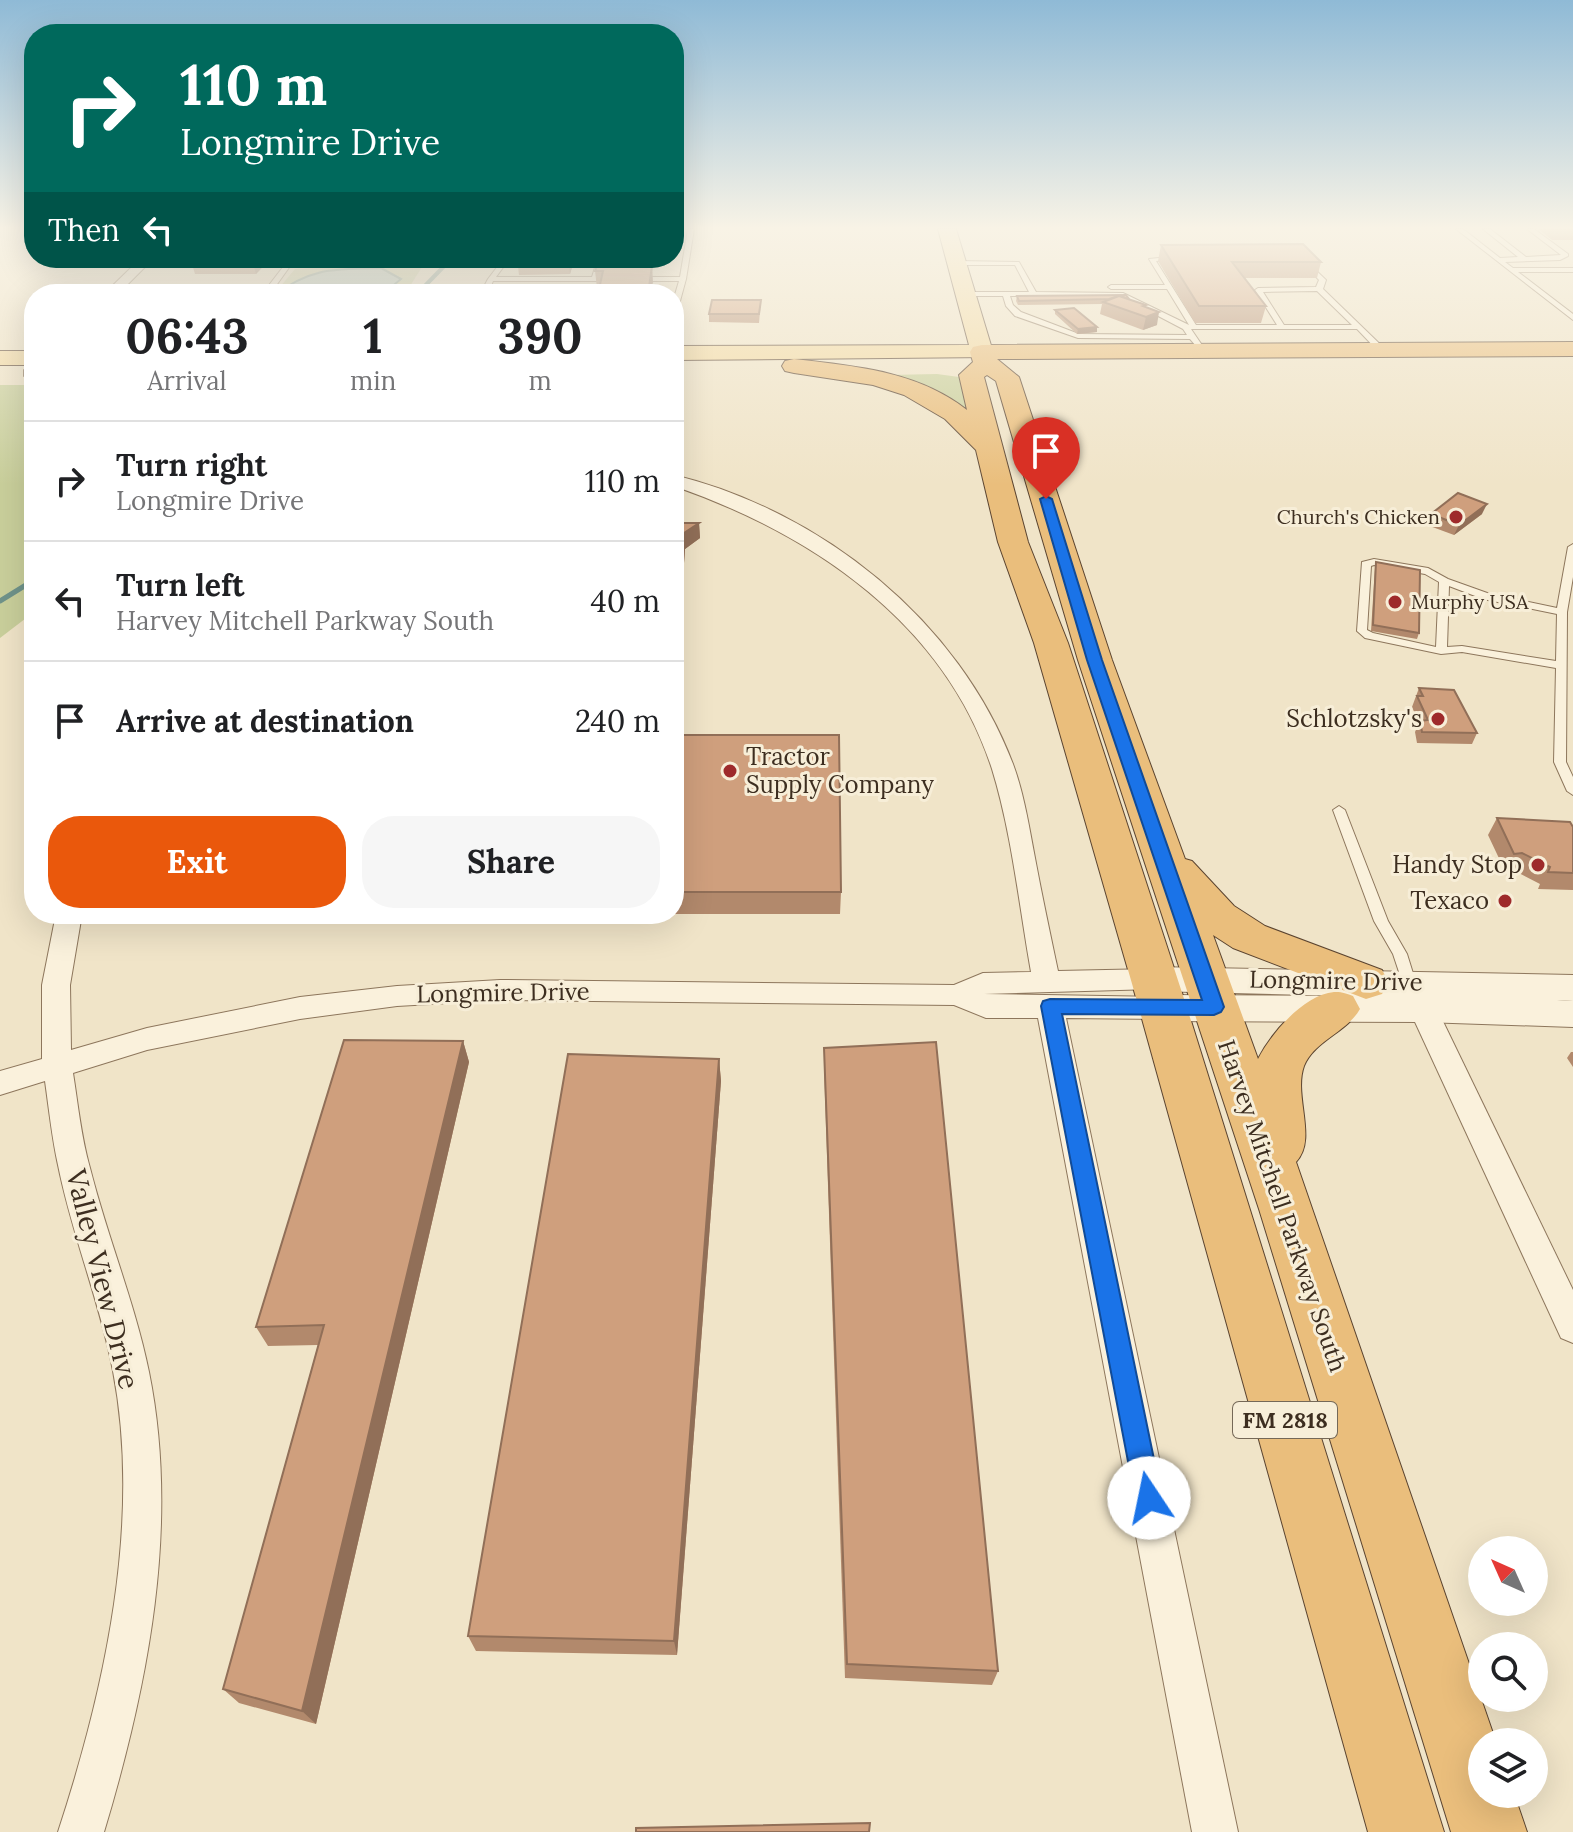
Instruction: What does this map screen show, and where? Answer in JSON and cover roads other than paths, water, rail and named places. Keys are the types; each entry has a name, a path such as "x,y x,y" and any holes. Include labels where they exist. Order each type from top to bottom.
{"highway":[{"path":"984,358 1197,344 1382,350 1573,349"},
{"path":"984,358 1157,362 1573,359"},
{"name":"Harvey Mitchell Parkway South","path":"1406,1832 1184,993 1161,850 1095,660 1005,374 984,358 971,375 1013,542 1184,993 1286,1209 1489,1832"},
{"path":"1071,375 1157,362"},
{"path":"794,366 859,374 911,388 945,406 989,447"},
{"path":"1023,428 1029,404 1038,392"},
{"path":"1161,850 1218,917 1351,995 1301,1032 1284,1052 1276,1072 1275,1101 1286,1209"}],"main road":[{"path":"866,352 923,343 960,316"},
{"name":"Harvey Mitchell Parkway South","path":"960,316 984,358"},
{"path":"684,353 866,352 984,358"},
{"path":"0,358 24,365"},
{"path":"684,367 984,358"},
{"path":"0,373 24,369"}],"street":[{"path":"684,484 744,505 826,551 881,591 933,643 964,685 1000,760 1011,796 1215,1832"},
{"name":"Valley View Drive","path":"67,924 56,985 57,1064 73,1165 131,1372 142,1474 135,1616 94,1791 81,1832"},
{"name":"Longmire Drive","path":"0,1083 147,1039 271,1013 397,996 500,990 957,995 986,1007 1048,994 1416,996 1573,988"},
{"name":"Longmire Drive","path":"1416,996 1573,1014"},
{"path":"1416,996 1573,1327"}],"lane":[{"path":"1019,314 1078,336 1197,344 1184,314"},
{"path":"1164,314 1190,327 1361,327"},
{"path":"1274,314 1282,327"},
{"path":"1341,314 1361,327 1382,350"},
{"path":"1573,547 1562,612 1560,762 1573,791"},
{"path":"1562,612 1487,597 1444,581 1428,571 1374,562 1366,564 1362,631 1382,641 1441,651 1462,649 1563,666"},
{"path":"1441,651 1444,581"},
{"path":"1339,810 1381,921 1400,954 1416,996"}],"waterway":[{"path":"0,601 24,586"}],"place":[{"name":"Church's Chicken","path":"1456,517"},
{"name":"Murphy USA","path":"1395,602"},
{"name":"Schlotzsky's","path":"1438,719"},
{"name":"Tractor Supply Company","path":"730,771"},
{"name":"Handy Stop","path":"1538,865"},
{"name":"Texaco","path":"1505,901"}]}
